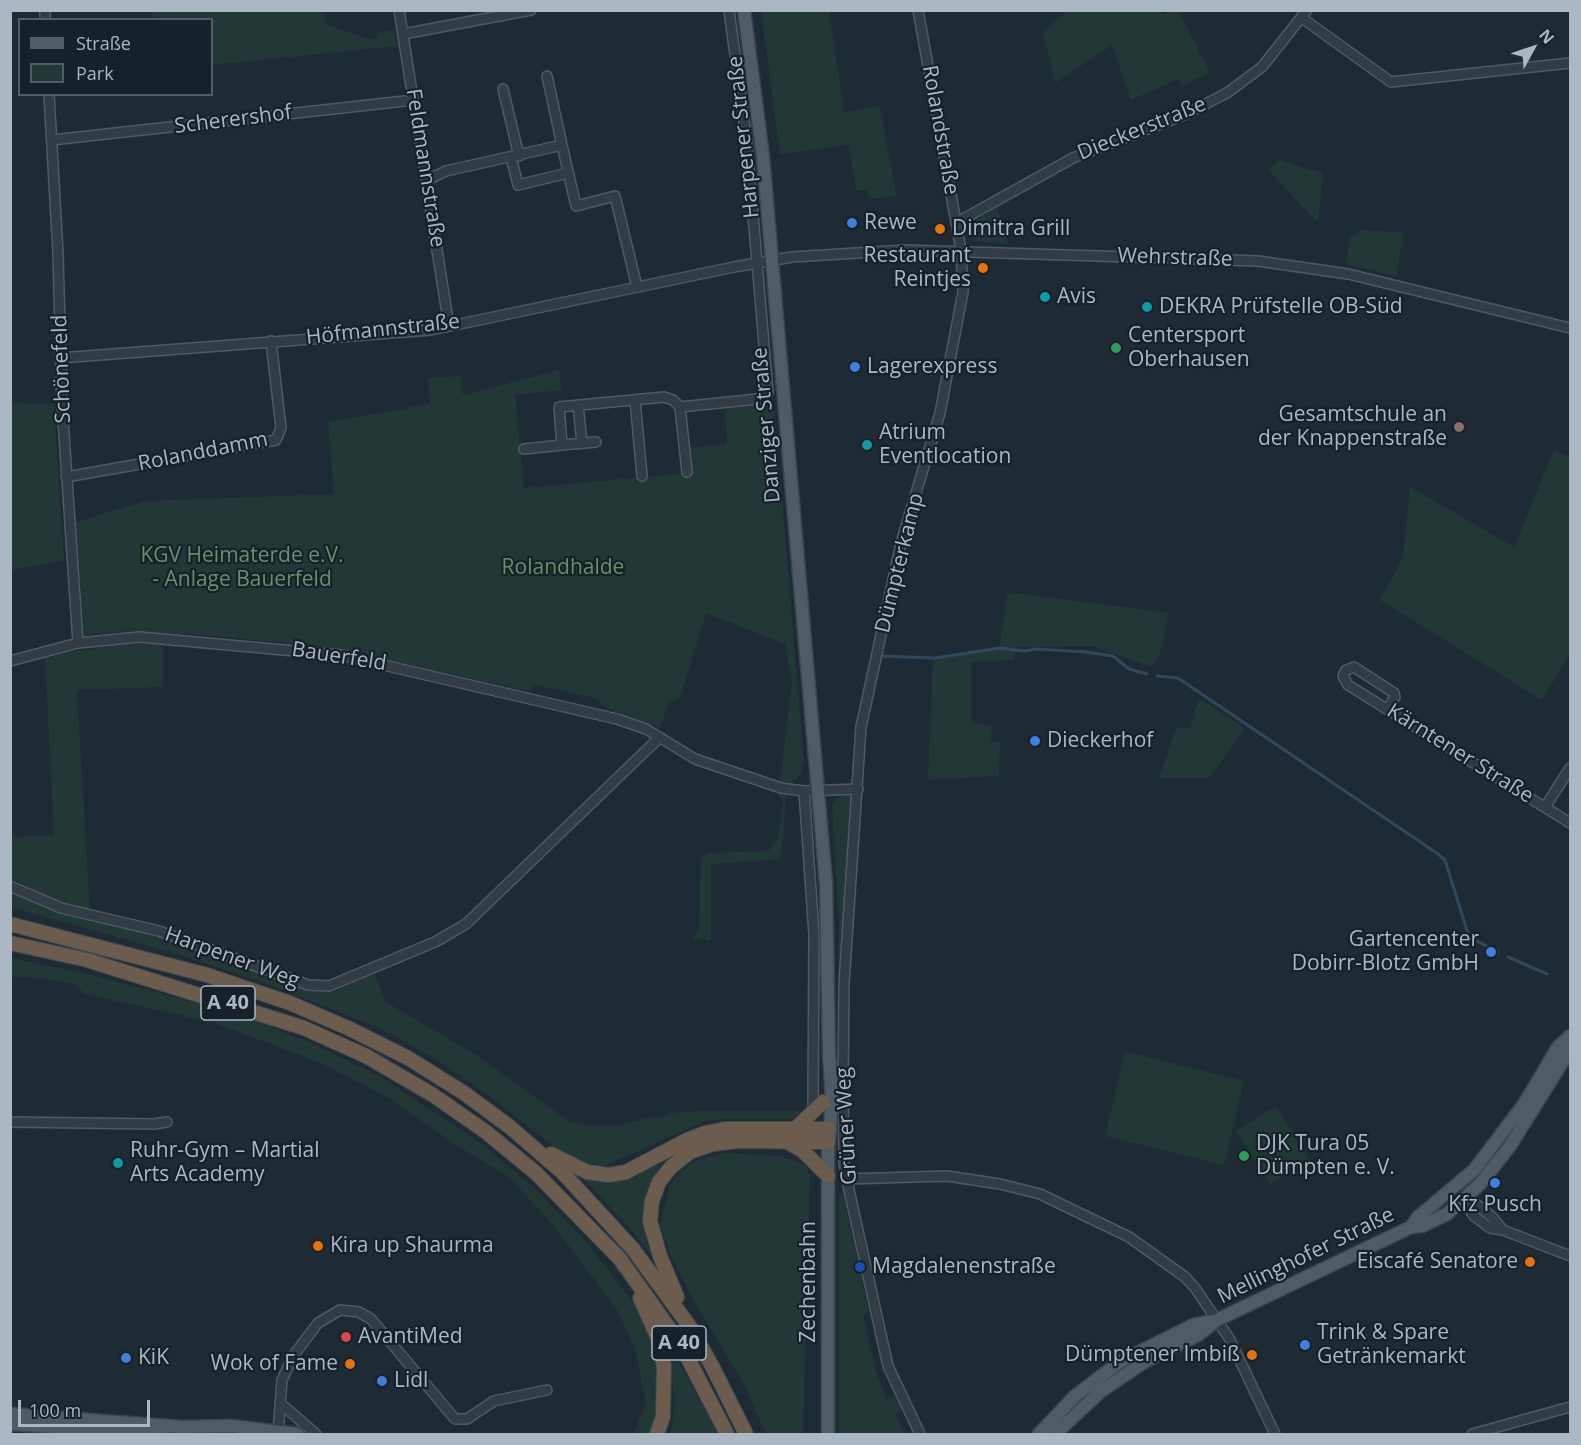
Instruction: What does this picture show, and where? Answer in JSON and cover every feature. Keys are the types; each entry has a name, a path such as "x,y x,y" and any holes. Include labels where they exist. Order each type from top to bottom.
{"highway":[{"name":"A 40","path":"10,924 207,975 290,1004 408,1058 464,1093 510,1127 563,1173 607,1218 661,1285 690,1327 746,1434"},
{"name":"A 40","path":"10,943 87,960 206,995 304,1028 366,1056 434,1095 486,1132 536,1173 620,1259 681,1346 727,1434"},
{"path":"795,1129 818,1103"},
{"path":"510,1127 570,1165 586,1172 609,1174 635,1168 687,1140 724,1129 795,1129 828,1135"},
{"path":"690,1327 660,1256 650,1221 652,1200 659,1182 670,1167 690,1152 713,1144 739,1141 789,1143 828,1135"},
{"path":"789,1143 803,1151 828,1176"},
{"path":"620,1259 658,1338 664,1366 663,1418 657,1434"}],"main road":[{"name":"Danziger Straße","path":"744,10 760,129 822,838"},
{"name":"Zechenbahn","path":"822,838 827,913 832,1100 828,1135 828,1434"},
{"name":"Mellinghofer Straße","path":"1411,1227 1418,1217 1455,1189 1500,1138 1524,1104 1558,1047 1570,1036"},
{"name":"Mellinghofer Straße","path":"1055,1434 1100,1392 1144,1362 1198,1335 1217,1320 1411,1227 1422,1226 1441,1217 1465,1200 1510,1146 1570,1050"},
{"name":"Zechenbahn","path":"828,1135 818,1103 829,1054"},
{"name":"Mellinghofer Straße","path":"1038,1434 1075,1396 1121,1361 1193,1325 1217,1320"},
{"path":"10,1414 182,1427 231,1426 297,1434"},
{"path":"10,1424 162,1434"}],"street":[{"name":"Feldmannstraße","path":"399,10 450,326"},
{"path":"403,34 531,10"},
{"name":"Harpener Straße","path":"729,10 744,117 756,263"},
{"name":"Rolandstraße","path":"918,10 961,250"},
{"path":"1304,14 1391,82 1570,63"},
{"name":"Dieckerstraße","path":"956,223 1073,158 1176,118 1227,93 1262,67 1304,14"},
{"path":"547,76 576,206 615,196 637,286"},
{"path":"503,89 518,185 568,173"},
{"name":"Schönefeld","path":"50,96 66,477 78,643"},
{"name":"Scherershof","path":"52,141 414,100"},
{"path":"744,117 760,129"},
{"path":"427,180 446,171 562,145"},
{"name":"Wehrstraße","path":"772,261 905,250 1229,260 1300,266 1376,280 1570,328"},
{"name":"Dümpterkamp","path":"855,842 860,733 901,543 926,465 951,365 961,309 963,277 961,250"},
{"name":"Höfmannstraße","path":"60,358 396,333 450,326 637,286 772,261"},
{"name":"Danziger Straße","path":"680,407 758,399 766,395 768,388 756,263"},
{"name":"Rolanddamm","path":"66,477 276,440 280,428 271,341"},
{"path":"562,445 559,407 670,398 680,407 687,472"},
{"path":"635,400 642,476"},
{"path":"578,405 582,443"},
{"path":"524,449 596,442"},
{"name":"Bauerfeld","path":"10,661 78,643 139,636 340,655 594,712 636,725 695,759 781,788 804,791 858,789"},
{"name":"Kärntener Straße","path":"1388,709 1395,698 1394,693 1354,668 1347,668 1343,674 1348,685 1570,823"},
{"name":"Harpener Weg","path":"10,886 61,908 159,931 308,985 329,986 435,942 466,924 660,737"},
{"path":"1545,807 1570,768"},
{"name":"Zechenbahn","path":"804,791 814,934 818,1103"},
{"name":"Grüner Weg","path":"855,842 844,984 843,1084 847,1179 888,1366 920,1434"},
{"path":"10,1122 154,1124 167,1122"},
{"path":"847,1179 947,1176 1000,1184 1040,1194 1102,1221 1158,1256 1185,1277 1217,1320 1275,1434"},
{"path":"1455,1189 1490,1228 1503,1230 1570,1256"},
{"path":"278,1433 282,1380 292,1356 328,1314 349,1309 371,1319 455,1419 467,1419 494,1401 547,1390"},
{"path":"280,1403 316,1434"},
{"path":"1472,1434 1570,1407"}],"green space":[{"path":"1161,10 1163,15 1168,11 1179,11 1210,72 1182,86 1178,79 1131,100 1112,45 1055,83 1043,32 1068,11"},
{"path":"152,11 323,11 326,24 368,39 377,38 377,33 394,30 397,46 213,65 213,18 154,18"},
{"path":"761,11 829,11 844,112 880,106 896,196 869,199 867,190 856,190 849,145 780,154"},
{"path":"1279,160 1323,173 1318,223 1268,170"},
{"path":"997,207 1008,244 974,241 969,232 969,225"},
{"path":"1360,230 1404,233 1396,276 1346,264 1350,236 1355,236"},
{"path":"559,370 562,390 515,395 524,488 689,473 687,448 727,444 725,409 774,404 804,763 798,778 789,782 780,782 792,682 785,644 706,613 680,698 669,702 660,727 608,709 596,698 535,685 529,691 338,649 228,637 129,631 84,635 76,522 144,501 334,494 328,422 430,404 428,378 461,376 463,395"},
{"path":"11,403 54,404 64,561 11,570"},
{"path":"1554,450 1570,458 1570,654 1542,700 1380,600 1403,557 1410,487 1514,547"},
{"path":"1008,592 1169,613 1159,657 1152,667 1092,646 1016,647 1014,660 971,662 971,723 992,725 991,742 1000,742 999,776 928,780 933,658 999,648"},
{"path":"133,643 163,644 163,687 77,690 90,912 57,902 11,878 10,837 54,835 45,658 75,651"},
{"path":"1199,698 1245,728 1209,778 1159,778 1176,727 1190,729"},
{"path":"777,792 786,794 781,859 711,864 711,940 693,939 699,929 701,858 709,853 768,851 778,839 783,802"},
{"path":"848,794 852,799 838,1016 839,920 832,806 837,798"},
{"path":"10,892 61,913 158,935 306,988 331,993 374,973 386,1002 476,1055 569,1121 592,1126 619,1125 653,1117 655,1119 667,1116 668,1113 702,1111 799,1111 799,1115 790,1119 720,1119 703,1122 605,1166 583,1163 557,1149 491,1097 434,1058 379,1028 262,982 180,955 11,907"},
{"path":"10,958 89,974 178,998 241,1016 312,1043 381,1077 483,1145 533,1187 583,1238 636,1306 652,1338 657,1368 657,1417 651,1434 634,1434 646,1404 635,1347 616,1308 553,1225 509,1177 459,1147 387,1097 323,1064 215,1023 85,994 74,984 61,981 11,976"},
{"path":"1125,1051 1244,1081 1224,1165 1105,1136"},
{"path":"1276,1106 1309,1159 1270,1184 1236,1131"},
{"path":"726,1153 781,1156 805,1165 810,1175 803,1434 766,1434 742,1380 693,1300 668,1249 660,1224 670,1185 681,1170 701,1158"},
{"path":"657,1164 660,1167 645,1200 644,1220 656,1261 625,1223 582,1177 600,1180 624,1177"},
{"path":"843,1194 869,1312 863,1314 875,1369 887,1400 896,1396 903,1410 895,1414 905,1434 839,1434 839,1195"},
{"path":"666,1339 717,1434 671,1434 675,1400"}],"waterway":[{"path":"882,656 935,658 1000,648 1025,651 1036,649 1086,652 1113,656 1129,669 1147,674"},
{"path":"1157,676 1178,678 1438,854 1445,860 1469,937 1498,952"},
{"path":"1508,957 1547,974"}],"place":[{"name":"Rewe","path":"852,223"},
{"name":"Dimitra Grill","path":"940,229"},
{"name":"Restaurant Reintjes","path":"983,268"},
{"name":"Avis","path":"1045,297"},
{"name":"DEKRA Prüfstelle OB-Süd","path":"1147,307"},
{"name":"Centersport Oberhausen","path":"1116,348"},
{"name":"Lagerexpress","path":"855,367"},
{"name":"Gesamtschule an der Knappenstraße","path":"1459,427"},
{"name":"Atrium Eventlocation","path":"867,445"},
{"name":"Dieckerhof","path":"1035,741"},
{"name":"Gartencenter Dobirr-Blotz GmbH","path":"1491,952"},
{"name":"DJK Tura 05 Dümpten e. V.","path":"1244,1156"},
{"name":"Ruhr-Gym – Martial Arts Academy","path":"118,1163"},
{"name":"Kfz Pusch","path":"1495,1183"},
{"name":"Kira up Shaurma","path":"318,1246"},
{"name":"Eiscafé Senatore","path":"1530,1262"},
{"name":"Magdalenenstraße","path":"860,1267"},
{"name":"AvantiMed","path":"346,1337"},
{"name":"Trink & Spare Getränkemarkt","path":"1305,1345"},
{"name":"Dümptener Imbiß","path":"1252,1355"},
{"name":"KiK","path":"126,1358"},
{"name":"Wok of Fame","path":"350,1364"},
{"name":"Lidl","path":"382,1381"}],"park label":[{"name":"KGV Heimaterde e.V. - Anlage Bauerfeld","path":"242,568"},
{"name":"Rolandhalde","path":"563,568"}]}
